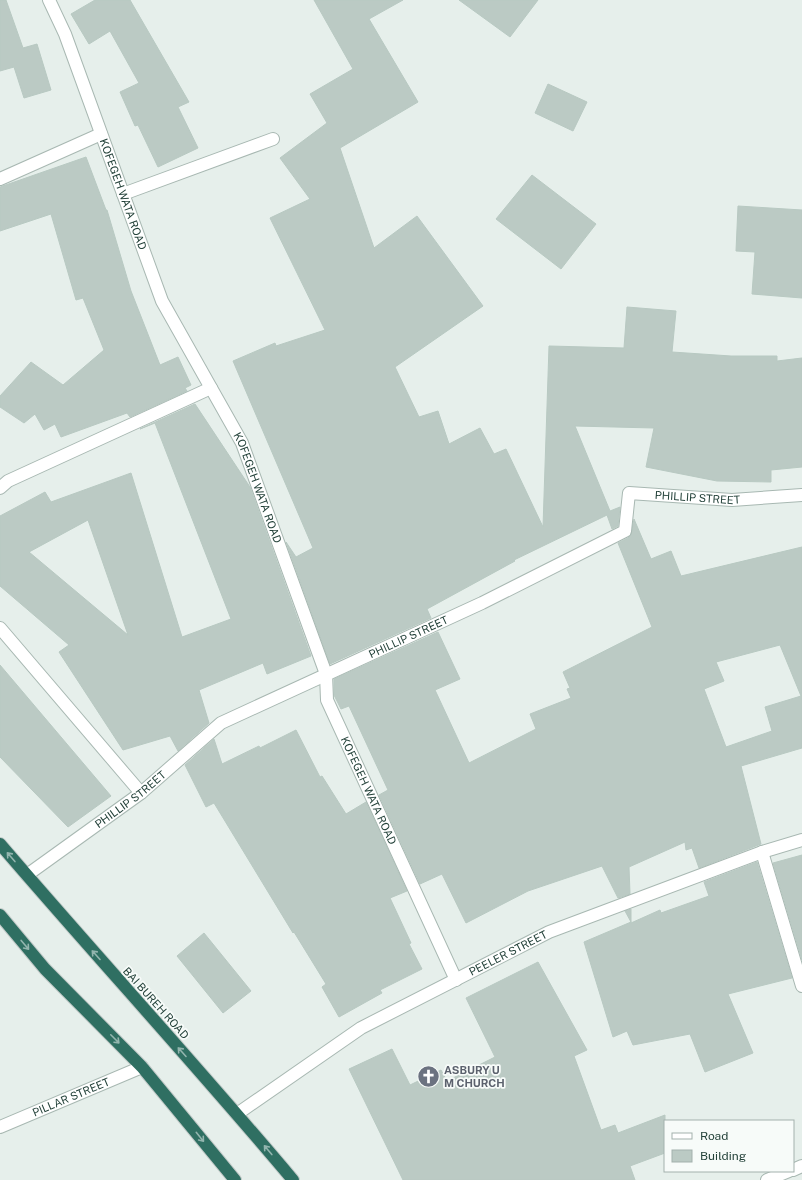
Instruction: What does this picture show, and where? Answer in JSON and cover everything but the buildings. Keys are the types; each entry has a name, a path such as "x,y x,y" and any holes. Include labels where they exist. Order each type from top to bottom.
{"highway":[{"name":"BAI BUREH ROAD","path":"0,844 238,1114 293,1180"},
{"path":"0,915 45,969 142,1067 235,1180"}],"street":[{"name":"KOFEGEH WATA ROAD","path":"49,0 65,34 162,301 242,443 326,674 327,700 456,980"},
{"path":"0,179 101,134"},
{"path":"123,194 273,139"},
{"path":"0,488 8,481 211,388"},
{"name":"PHILLIP STREET","path":"27,875 141,792 221,723 482,603 625,531 629,493 732,500 802,495"},
{"path":"0,628 141,792"},
{"name":"PEELER STREET","path":"238,1114 362,1028 549,932 762,852 802,840"},
{"path":"762,852 802,986"},
{"name":"PILLAR STREET","path":"0,1127 142,1067"},
{"path":"767,1180 787,1172"}],"place":[{"name":"ASBURY U M CHURCH","path":"429,1076"}]}
